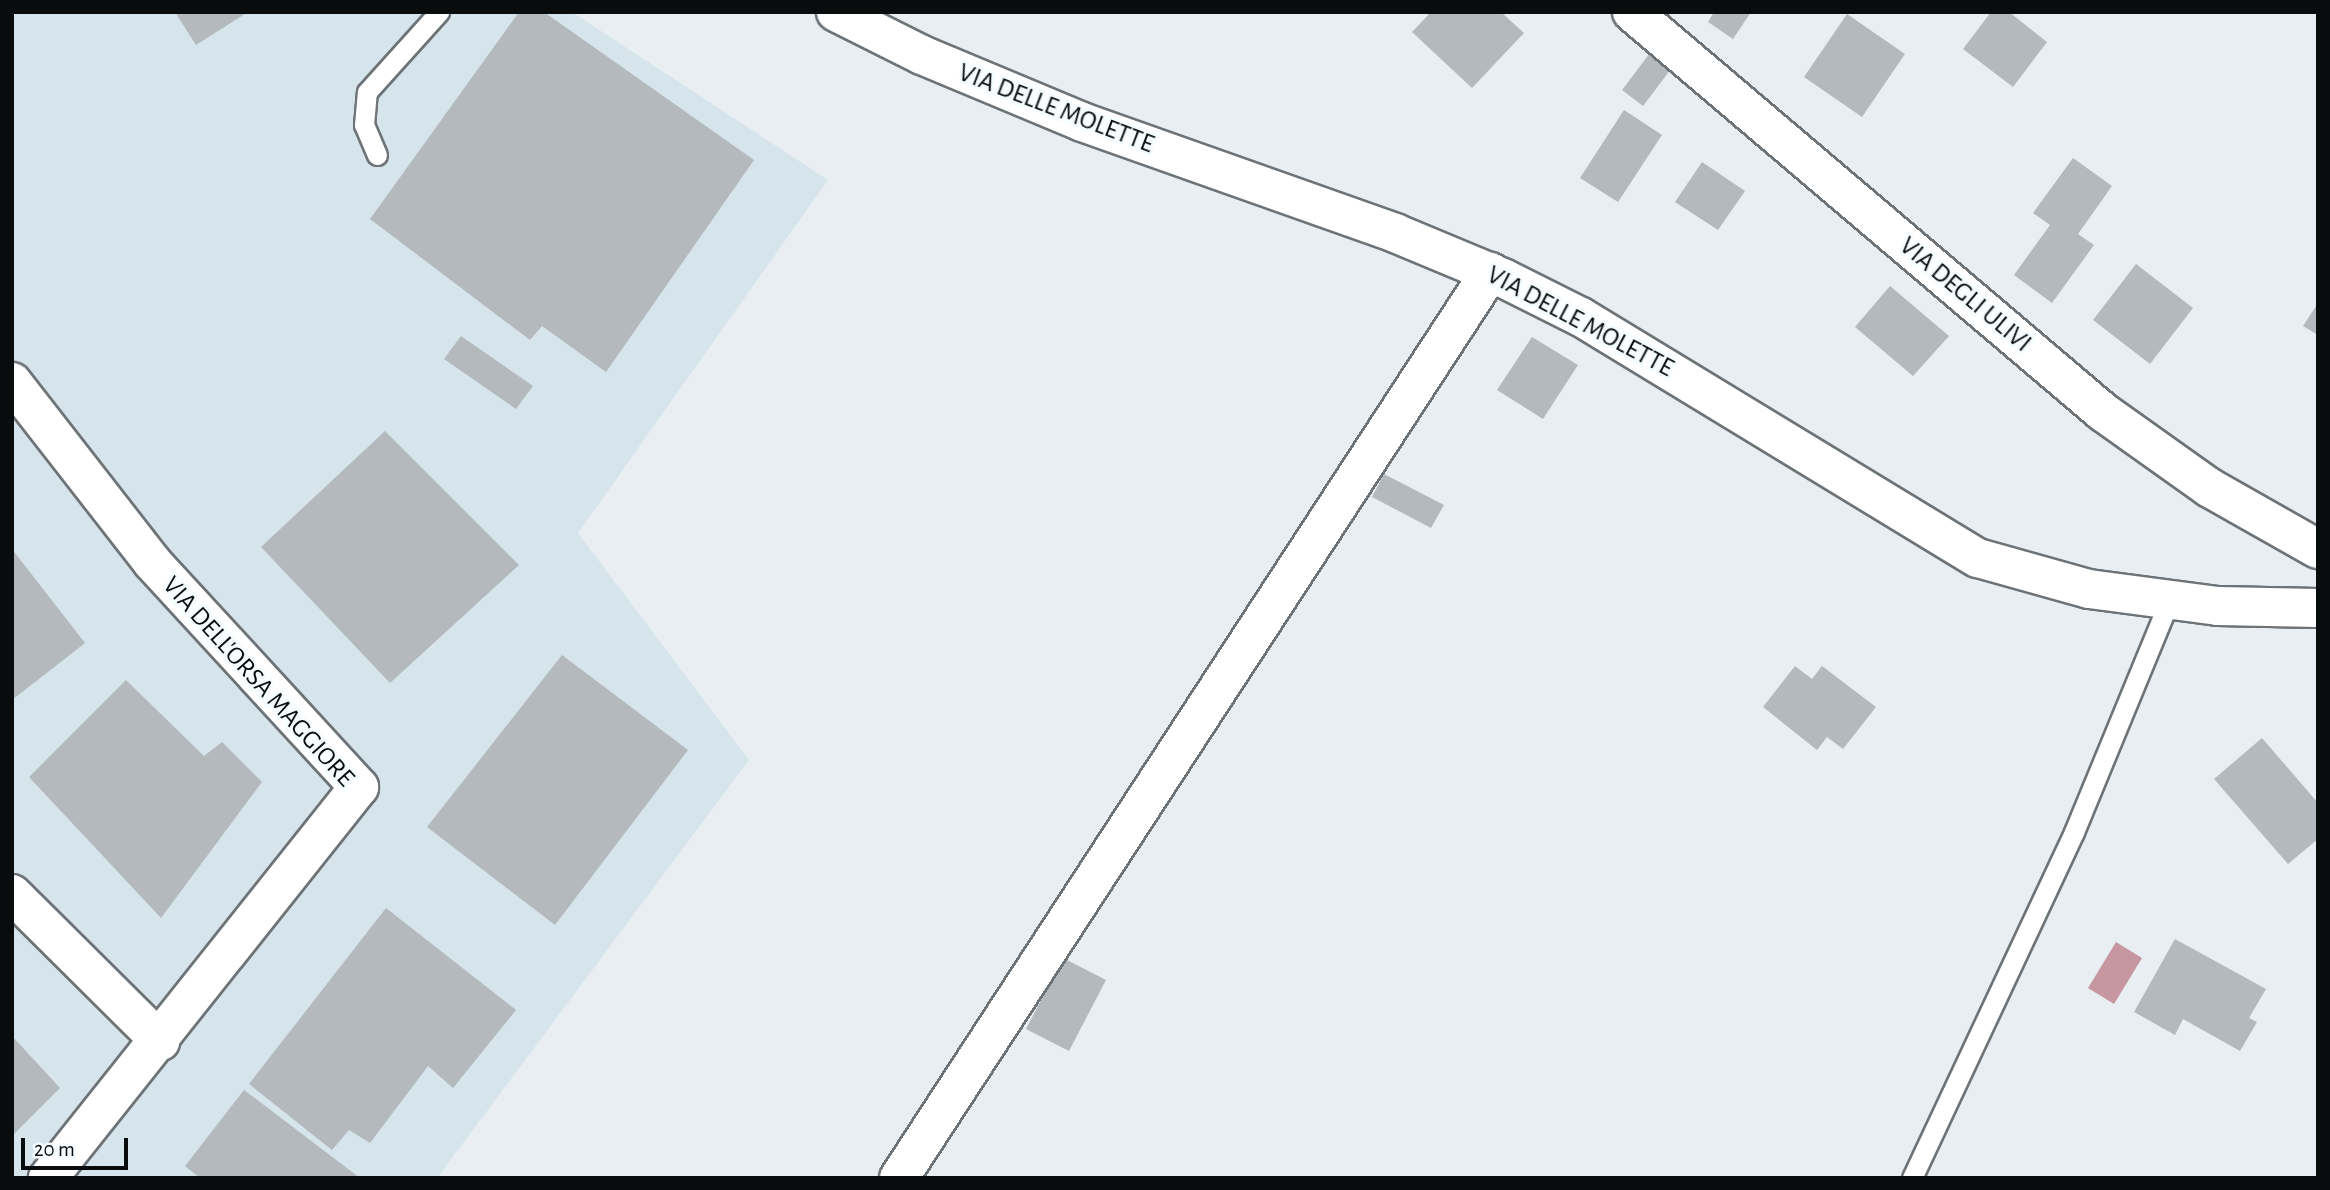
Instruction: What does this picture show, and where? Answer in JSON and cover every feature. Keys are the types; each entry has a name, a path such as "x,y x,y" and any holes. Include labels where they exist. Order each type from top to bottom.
{"street":[{"name":"VIA DELLE MOLETTE","path":"836,12 922,55 1082,122 1395,233 1490,272 1581,317 1978,558 2089,589 2169,601 2318,608"},
{"name":"VIA DEGLI ULIVI","path":"1632,12 2103,412 2210,488 2318,549"},
{"path":"899,1178 1490,272"},
{"name":"VIA DELL'ORSA MAGGIORE","path":"12,382 143,552 359,787 160,1041 48,1178"},
{"path":"12,894 160,1041"}],"lane":[{"path":"377,155 364,125 367,92 439,12"},
{"path":"1912,1178 2074,832 2169,601"}],"shaded area":[{"path":"12,12 572,12 828,180 578,533 749,760 437,1178 12,1178"},
{"path":"2116,942 2142,958 2114,1004 2088,988"}],"building":[{"path":"175,12 248,12 196,45"},
{"path":"519,12 544,12 754,160 606,372 542,326 530,340 370,219"},
{"path":"1431,12 1501,12 1524,33 1472,88 1412,32"},
{"path":"1714,12 1751,12 1733,39 1708,22"},
{"path":"1991,12 2009,12 2047,42 2013,87 1963,49"},
{"path":"1847,14 1905,54 1862,117 1804,77"},
{"path":"1650,53 1671,69 1643,106 1622,90"},
{"path":"1624,110 1662,135 1618,202 1580,178"},
{"path":"2073,158 2112,186 2078,234 2094,245 2052,303 2014,275 2050,225 2033,213"},
{"path":"1702,162 1745,191 1718,230 1675,202"},
{"path":"2136,264 2193,308 2150,364 2093,320"},
{"path":"1890,286 1949,336 1913,376 1855,327"},
{"path":"2318,303 2318,335 2303,326"},
{"path":"461,336 533,386 516,409 444,359"},
{"path":"1532,337 1578,365 1543,419 1497,390"},
{"path":"385,431 519,565 390,683 261,547"},
{"path":"1384,474 1444,505 1431,528 1372,497"},
{"path":"12,549 85,643 12,700"},
{"path":"562,655 688,750 555,925 427,827"},
{"path":"1795,666 1812,679 1822,666 1876,707 1843,749 1827,737 1817,750 1763,707"},
{"path":"126,680 204,756 222,742 262,782 161,918 29,777"},
{"path":"2262,738 2318,803 2318,839 2288,864 2214,779"},
{"path":"386,908 516,1010 453,1088 428,1066 370,1143 349,1130 332,1150 249,1084"},
{"path":"2175,939 2266,989 2249,1018 2257,1022 2240,1051 2183,1019 2175,1035 2134,1012"},
{"path":"1063,958 1106,980 1069,1051 1026,1029"},
{"path":"12,1036 60,1088 12,1136"},
{"path":"244,1090 360,1178 200,1178 185,1166"}]}
